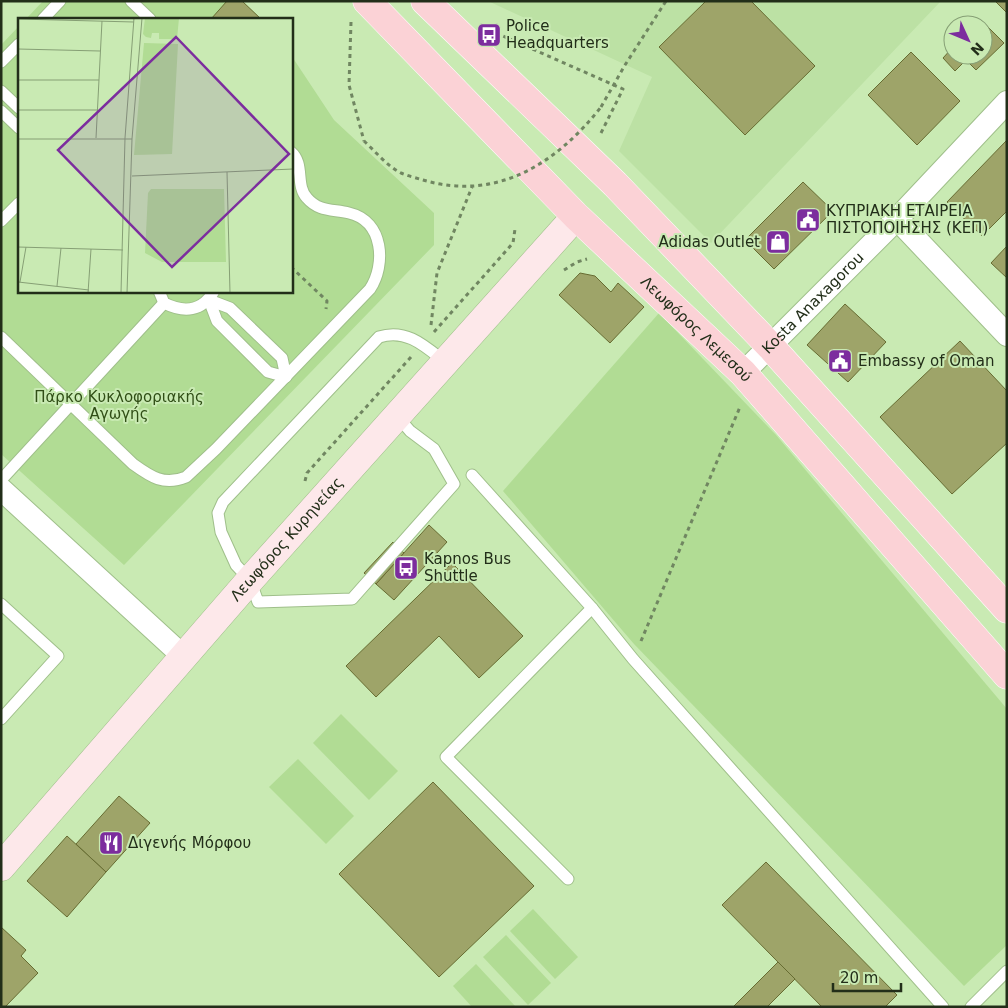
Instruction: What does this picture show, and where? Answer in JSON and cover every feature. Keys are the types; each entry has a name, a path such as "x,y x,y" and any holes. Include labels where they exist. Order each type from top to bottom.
{"main road":[{"path":"425,1 615,184 771,347 1007,609"},
{"name":"Λεωφόρος Λεμεσού","path":"359,11 576,216 743,386 1007,675"},
{"name":"Λεωφόρος Κυρηνείας","path":"1,867 250,580 398,417 444,362 576,216"}],"street":[{"name":"Kosta Anaxagorou","path":"743,386 771,347 898,219 1007,102"},
{"path":"898,219 1007,335"},
{"path":"1,489 184,657"}],"lane":[{"path":"44,18 60,1"},
{"path":"131,1 149,18"},
{"path":"1,62 18,45"},
{"path":"1,91 18,107"},
{"path":"1,111 18,127"},
{"path":"1,337 148,474 159,481 176,481 186,477 286,377 370,289 377,279 381,266 379,243 374,232 365,222 350,213 316,207 305,196 298,158 292,153"},
{"path":"1,221 18,204"},
{"path":"159,292 164,303 182,310 192,310 212,296"},
{"path":"212,296 230,308 282,358 286,377"},
{"path":"212,296 217,321 268,372 286,377"},
{"path":"1,480 164,303"},
{"path":"398,417 410,431 434,449 454,484 352,599 258,602 250,580 236,565 218,520 218,513 231,492 379,337 397,334 418,340 444,362"},
{"path":"472,475 592,608 633,659 944,1007"},
{"path":"1,604 58,656 1,719"},
{"path":"568,879 446,757 592,608"},
{"path":"971,1007 1007,971"}],"path":[{"path":"359,11 349,86 364,141 401,173 439,184 472,187 519,175 552,157 584,129 601,107 662,4 666,1"},
{"path":"495,33 623,88 597,140"},
{"path":"431,325 437,273 472,187"},
{"path":"513,243 515,229"},
{"path":"292,268 327,301 324,315"},
{"path":"633,659 743,386"}],"shaded area":[{"path":"488,1 941,1 711,243 619,151 652,77"}],"green space":[{"path":"43,1 242,1 260,18 27,18"},
{"name":"Πάρκο Κυκλοφοριακής Αγωγής","path":"18,27 18,292 292,292 292,57 334,120 434,213 434,245 124,565 1,454 1,45"},
{"path":"659,313 776,435 1007,709 1007,945 964,986 634,644 503,491"},
{"path":"341,714 398,771 369,800 313,743"},
{"path":"298,759 354,816 326,844 269,787"},
{"path":"533,909 578,957 555,979 510,931"},
{"path":"506,935 551,983 528,1005 483,957"},
{"path":"476,964 516,1007 472,1007 453,986"}],"building":[{"path":"227,1 242,1 260,18 212,18"},
{"path":"706,1 751,1 815,66 745,135 659,47"},
{"path":"995,1 1007,1 1007,13"},
{"path":"993,32 1004,43 993,54"},
{"path":"911,52 960,101 917,145 868,95"},
{"path":"949,65 961,65 955,71"},
{"path":"971,65 981,65 976,70"},
{"path":"1007,140 1007,211 982,236 947,202"},
{"path":"803,182 833,211 774,269 745,240"},
{"path":"1007,246 1007,278 991,263"},
{"path":"580,273 595,276 611,292 618,283 644,307 610,343 559,295"},
{"path":"845,304 886,342 848,382 807,345"},
{"path":"960,341 1007,391 1007,443 952,494 880,417"},
{"name":"Kapnos Bus Shuttle","path":"429,525 447,542 394,600 376,584"},
{"path":"393,542 404,553 376,584 364,573"},
{"path":"452,563 523,636 479,678 439,636 376,697 346,666"},
{"path":"433,782 534,886 439,977 339,874"},
{"path":"119,796 150,823 106,872 76,844"},
{"path":"67,836 106,872 67,917 27,881"},
{"path":"766,862 897,995 885,1007 822,1007 722,905"},
{"path":"1,927 26,950 21,956 38,973 5,1007 1,1007"},
{"path":"778,962 795,979 767,1007 733,1007"}],"place":[{"name":"Police Headquarters","path":"489,35"},
{"name":"ΚΥΠΡΙΑΚΗ ΕΤΑΙΡΕΙΑ ΠΙΣΤΟΠΟΙΗΣΗΣ (ΚΕΠ)","path":"808,220"},
{"name":"Adidas Outlet","path":"778,242"},
{"name":"Embassy of Oman","path":"840,361"},
{"name":"Kapnos Bus Shuttle","path":"406,568"},
{"name":"Διγενής Μόρφου","path":"111,843"}]}
